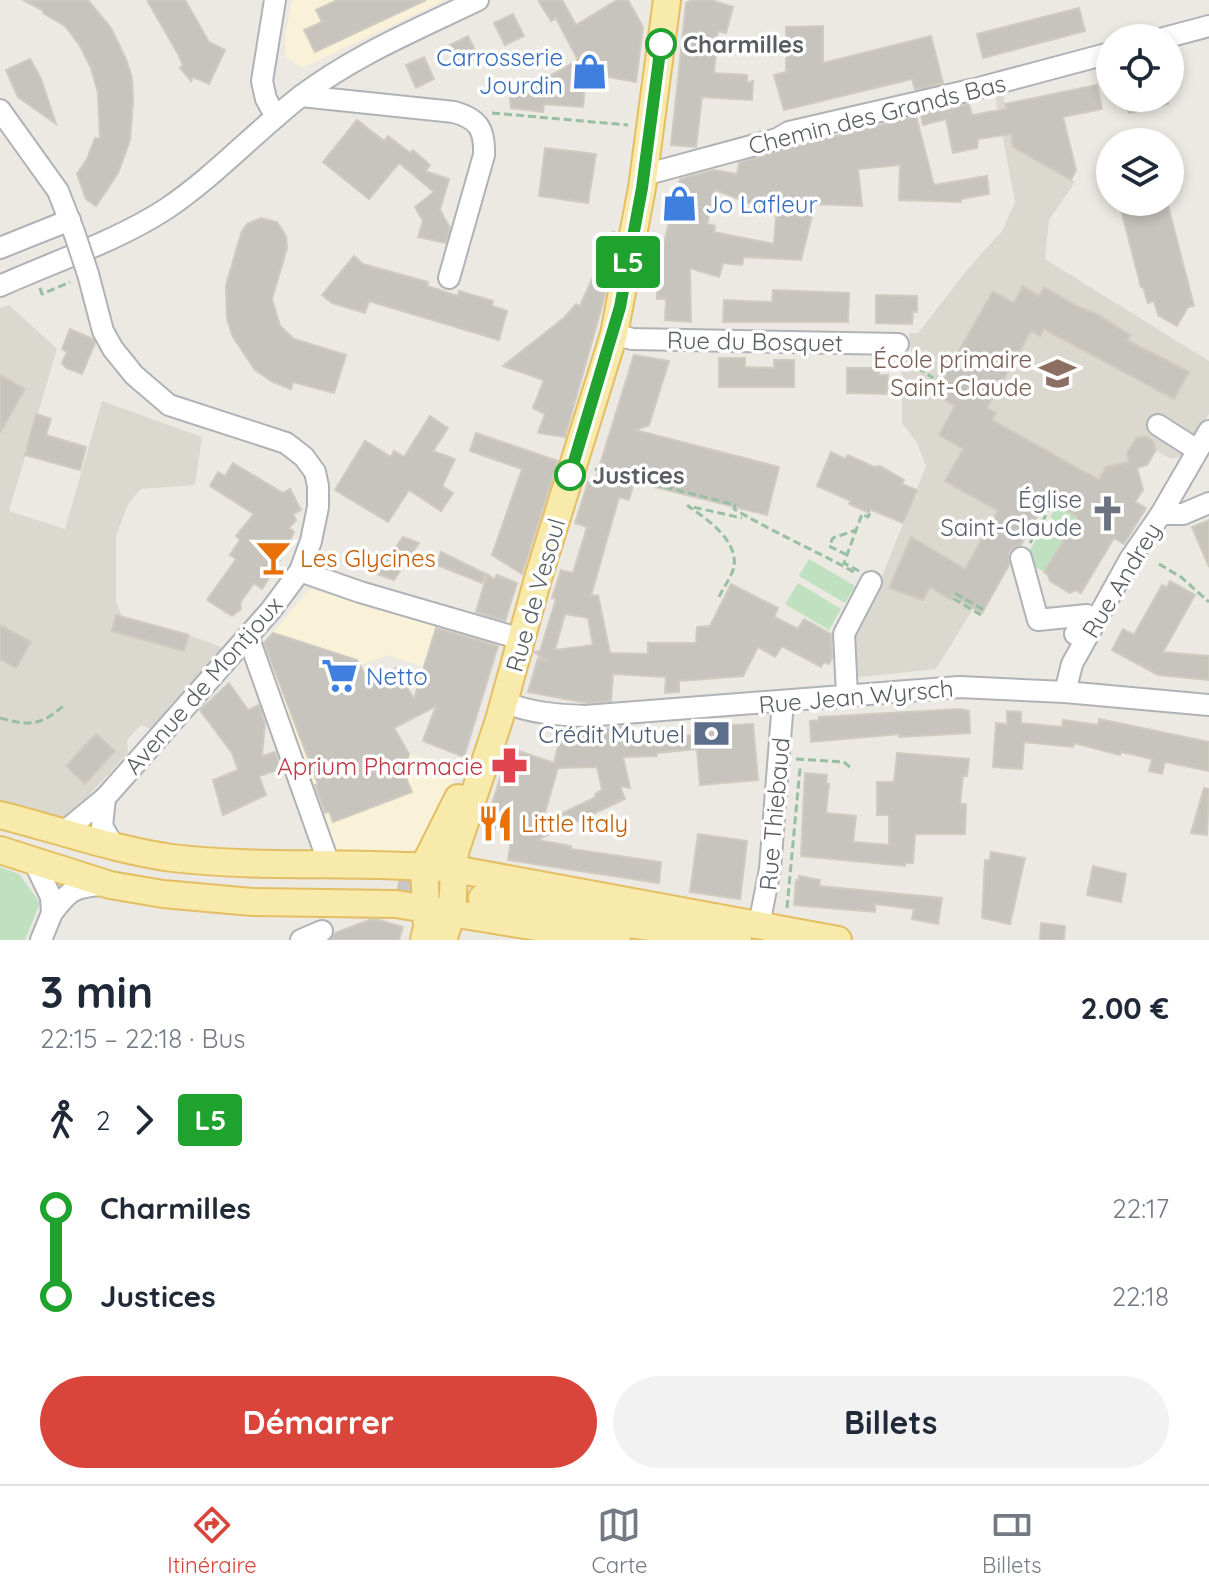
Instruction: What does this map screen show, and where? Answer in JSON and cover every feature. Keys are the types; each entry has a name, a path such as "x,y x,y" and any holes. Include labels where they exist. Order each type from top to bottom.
{"main road":[{"name":"Rue de Vesoul","path":"452,913 455,852 502,711 614,334 644,175 667,0"},
{"name":"Rue de Vesoul","path":"430,929 424,866 502,711"},
{"path":"0,818 125,865 177,875 242,880 398,883"},
{"path":"0,830 215,861 454,869 748,933"},
{"path":"0,850 110,885 163,894 252,902 382,904 430,929 452,913 617,940"},
{"path":"482,898 601,920 838,940"}],"street":[{"path":"275,0 262,81 266,99 276,117"},
{"path":"0,286 132,229 166,209 301,96 343,66 478,0"},
{"path":"1184,33 1209,26"},
{"name":"Chemin des Grands Bas","path":"644,175 777,139 789,132 975,89 1096,57"},
{"path":"301,96 454,112 469,116 481,129 484,155 449,278"},
{"path":"0,110 58,191 72,226 75,278 113,349 134,375 169,405 286,443 304,457 315,472 318,507 311,541 300,571 360,592 521,639"},
{"path":"0,248 72,226"},
{"name":"Rue du Bosquet","path":"614,334 632,339 898,344"},
{"path":"1158,425 1197,450"},
{"path":"1161,514 1209,431"},
{"name":"Rue Andrey","path":"1065,692 1072,664 1130,559 1161,514 1183,514 1209,503"},
{"path":"1021,558 1038,620 1087,615 1061,658"},
{"name":"Avenue de Montjoux","path":"67,841 248,636 300,571"},
{"path":"847,694 844,634 871,582"},
{"path":"248,636 329,864"},
{"name":"Rue Jean Wyrsch","path":"502,711 519,709 559,716 585,716 959,687 1065,692 1209,705"},
{"name":"Rue Thiebaud","path":"748,933 766,898 783,701"},
{"path":"105,798 102,826 114,847"},
{"path":"34,862 51,897 52,913"},
{"path":"41,940 52,913 63,898 77,887 110,885"},
{"path":"301,940 322,931"}],"path":[{"path":"469,116 497,113 635,126"},
{"path":"54,282 75,278"},
{"path":"40,288 42,294 75,278"},
{"path":"910,364 933,378"},
{"path":"573,464 735,505 734,509 786,539 810,547 863,577 844,563 862,514 868,517 871,511 868,511"},
{"path":"1021,558 1054,501"},
{"path":"719,597 734,566 729,544 714,524 688,506 742,518"},
{"path":"847,555 829,546 833,538 856,530"},
{"path":"1159,564 1181,577 1209,602"},
{"path":"981,615 954,599 956,594 984,610"},
{"path":"0,718 33,724 46,720 63,706"},
{"path":"791,758 844,762 853,770"},
{"path":"787,911 800,768"}],"shaded area":[{"path":"292,0 445,0 302,68 286,57 285,36"},
{"path":"1003,93 1013,147 1075,182 1049,220 1045,259 1209,361 1209,414 1185,455 1171,459 1156,450 1153,441 1144,436 1136,438 1127,453 1131,462 1129,466 1123,463 1106,467 1099,480 1088,474 1066,510 1043,494 980,605 976,604 936,669 851,678 852,636 873,599 926,466 917,443 902,423 902,358 912,358 909,333 918,333 1002,231 1015,202 995,96"},
{"path":"9,305 57,349 9,511 65,529 102,401 202,437 195,485 141,489 128,504 116,536 116,601 122,617 189,635 223,648 151,729 141,725 127,740 128,753 64,822 0,801 0,308"},
{"path":"310,589 437,627 452,645 424,667 389,655 360,665 409,754 460,767 428,835 419,847 405,854 322,852 250,659"}],"green space":[{"path":"1058,503 1078,517 1044,572 1024,560 1045,525 1050,527 1055,521 1050,517"},
{"path":"809,559 855,586 845,603 799,576"},
{"path":"798,583 841,609 829,630 785,604"},
{"path":"0,867 19,874 40,903 25,940 0,940"}],"building":[{"path":"23,0 88,0 111,28 126,59 132,78 130,140 118,173 96,206 86,199 77,174 95,138 100,139 98,93 91,68 65,26"},
{"path":"147,0 185,0 209,42 225,50 209,84 193,77 191,81 180,68 183,65 178,54"},
{"path":"337,0 426,0 315,52 304,30 322,22 316,10"},
{"path":"538,0 562,0 576,25 617,0 628,0 643,27 636,82 593,74 592,77 586,76 583,107 544,104 543,112 511,108 510,98 578,60 556,18 551,21"},
{"path":"711,0 733,7 726,33 718,31 714,73 747,75 747,83 753,81 752,100 702,97 696,147 671,145 686,3"},
{"path":"1079,8 1085,31 983,58 977,34"},
{"path":"513,14 524,36 505,45 494,23"},
{"path":"823,26 823,63 931,36 943,83 915,90 912,79 784,110 774,75 786,72 786,27"},
{"path":"468,36 479,58 460,67 450,45"},
{"path":"424,57 434,79 416,88 406,65"},
{"path":"30,59 41,79 56,124 18,97 6,70"},
{"path":"1096,85 1096,110 1063,117 1076,170 1071,180 1013,147 1011,134 978,139 977,148 953,153 946,119 923,125 921,115 969,104 972,115 1006,109 1005,104"},
{"path":"916,116 934,185 987,176 989,194 961,199 961,202 899,200 900,165 858,169 862,206 815,204 801,260 744,257 742,265 723,263 719,277 690,268 691,322 665,320 666,299 657,299 657,270 680,179 714,170 737,174 739,163","holes":["715,190 770,211 769,214 776,216 774,244 714,232 715,226 707,224"]},
{"path":"357,120 384,141 388,136 410,153 413,150 430,165 425,171 449,179 440,210 450,228 446,243 418,237 423,221 415,207 434,192 399,163 369,199 323,162"},
{"path":"545,148 596,154 588,203 539,196"},
{"path":"1123,216 1171,216 1194,306 1188,307 1177,326 1158,315 1154,301 1148,303"},
{"path":"261,218 277,222 286,236 287,248 272,299 280,326 294,339 346,355 334,393 293,382 291,389 273,382 255,370 233,337 227,319 226,285 242,231 247,224"},
{"path":"613,232 617,233 604,299 565,437 538,433 545,414 533,408 544,380 503,366 564,318 576,304 580,306"},
{"path":"354,256 363,264 428,282 427,286 458,296 459,291 493,301 492,306 507,311 499,340 369,301 365,313 332,303 322,295"},
{"path":"1023,286 1039,296 1044,287 1097,314 1130,335 1127,340 1189,372 1174,399 1044,329 1040,336 1031,331 987,408 996,413 992,420 1099,480 1106,467 1129,462 1127,453 1136,438 1145,436 1153,441 1156,450 1147,465 1137,468 1143,490 1135,502 1146,508 1124,544 1114,538 1081,593 1075,590 1070,593 1050,581 1044,572 1078,517 1048,498 1021,545 1011,549 1009,565 982,613 930,587 923,600 889,588 911,537 965,569 998,511 945,481 963,449 939,435 955,406 934,394 993,291 1014,303"},
{"path":"773,290 849,293 848,322 723,322 724,300 772,302"},
{"path":"876,295 917,296 917,312 913,312 912,324 876,323"},
{"path":"70,329 93,339 95,343 82,374 66,368 62,363 67,352 62,349"},
{"path":"634,355 669,361 649,425 635,430 779,467 767,515 634,482 629,500 619,497 591,596 598,595 610,653 648,654 648,643 696,643 697,627 710,626 731,584 778,608 774,617 798,629 804,619 831,634 832,658 829,664 824,662 821,667 782,646 775,657 758,647 743,676 679,681 679,692 665,693 666,677 613,674 611,701 587,703 528,692 538,658 547,661 534,652 540,651 556,599 552,598 561,570 573,573 587,527 575,523 588,482 594,484","holes":["565,614 588,618 593,645 555,650"]},
{"path":"719,358 745,358 745,367 774,368 774,360 794,360 794,387 719,387"},
{"path":"847,368 879,368 879,375 888,375 887,394 847,393"},
{"path":"0,375 25,389 0,433"},
{"path":"36,414 51,419 46,435 86,447 80,470 25,455"},
{"path":"430,416 448,428 433,451 455,459 442,486 453,493 441,511 409,490 388,522 335,490 365,441 391,457 394,451 404,457"},
{"path":"476,433 558,461 522,574 492,555 522,469 470,451"},
{"path":"831,452 845,459 848,455 874,467 880,466 904,480 902,484 917,490 903,523 869,509 867,512 817,486"},
{"path":"233,463 283,493 290,489 301,510 293,514 296,520 289,528 294,532 262,589 254,583 240,603 241,609 232,616 207,600 236,559 230,555 240,540 236,536 254,514 210,486 218,472 225,476"},
{"path":"1209,520 1209,567 1192,527"},
{"path":"403,537 419,543 394,580 377,574"},
{"path":"441,552 486,574 482,583 437,565"},
{"path":"487,574 494,579 497,575 517,583 505,621 476,612"},
{"path":"1170,581 1195,595 1163,652 1209,656 1209,680 1158,675 1112,650 1123,629 1134,635 1162,585 1167,587"},
{"path":"116,615 189,635 184,651 112,631"},
{"path":"0,625 31,642 16,668 0,659"},
{"path":"436,628 498,646 464,757 423,741 436,706 394,728 409,754 404,773 412,792 333,822 329,811 325,813 315,785 318,784 264,643 273,633 357,660 370,683 396,668 414,699"},
{"path":"229,683 248,710 259,705 265,724 262,756 275,752 281,769 259,776 266,795 223,815 213,780 238,770 232,753 200,710"},
{"path":"969,711 970,733 899,737 900,734 811,742 810,721 819,720 819,717"},
{"path":"1007,711 1021,712 1021,723 1062,727 1063,720 1098,725 1099,719 1209,742 1209,771 1165,762 1162,774 1149,771 1152,759 1121,752 1120,755 1074,743 1073,747 1024,742 1022,769 993,767 996,723 1007,724"},
{"path":"753,724 758,780 700,785 697,749 657,753 657,756 623,757 630,788 620,786 625,799 537,840 571,846 571,849 661,862 659,883 508,860 512,834 485,825 510,748 554,763 562,728 590,731 624,726 625,736 656,734 656,737 696,735 696,727","holes":["597,767 602,790 595,794 596,797 542,823 558,768"]},
{"path":"96,734 115,751 85,784 66,766"},
{"path":"897,753 969,759 967,776 963,776 960,804 966,804 965,834 915,834 913,863 905,863 905,866 801,856 805,773 827,775 826,813 856,816 853,842 889,845 889,815 877,815 877,782 894,782"},
{"path":"1204,788 1209,789 1207,835 1191,833"},
{"path":"698,834 747,841 740,899 690,892"},
{"path":"991,852 1025,858 1010,924 982,918 985,860 989,861"},
{"path":"1093,866 1126,874 1121,902 1087,895"},
{"path":"799,876 820,880 819,886 942,898 938,924 912,919 914,909 875,904 875,912 794,905"},
{"path":"369,920 403,927 399,940 331,940 335,933"},
{"path":"1041,923 1065,926 1064,940 1040,940"}],"tunnel":[{"path":"398,883 482,898"}],"bus line":[{"name":"L5","path":"570,475 620,307 642,188 661,44"}],"place":[{"name":"Charmilles","path":"661,44"},
{"name":"Carrosserie Jourdin","path":"589,71"},
{"name":"Jo Lafleur","path":"679,204"},
{"name":"École primaire Saint-Claude","path":"1058,373"},
{"name":"Justices","path":"570,475"},
{"name":"Église Saint-Claude","path":"1108,513"},
{"name":"Les Glycines","path":"274,558"},
{"name":"Netto","path":"340,676"},
{"name":"Crédit Mutuel","path":"711,734"},
{"name":"Aprium Pharmacie","path":"509,766"},
{"name":"Little Italy","path":"495,823"}]}
